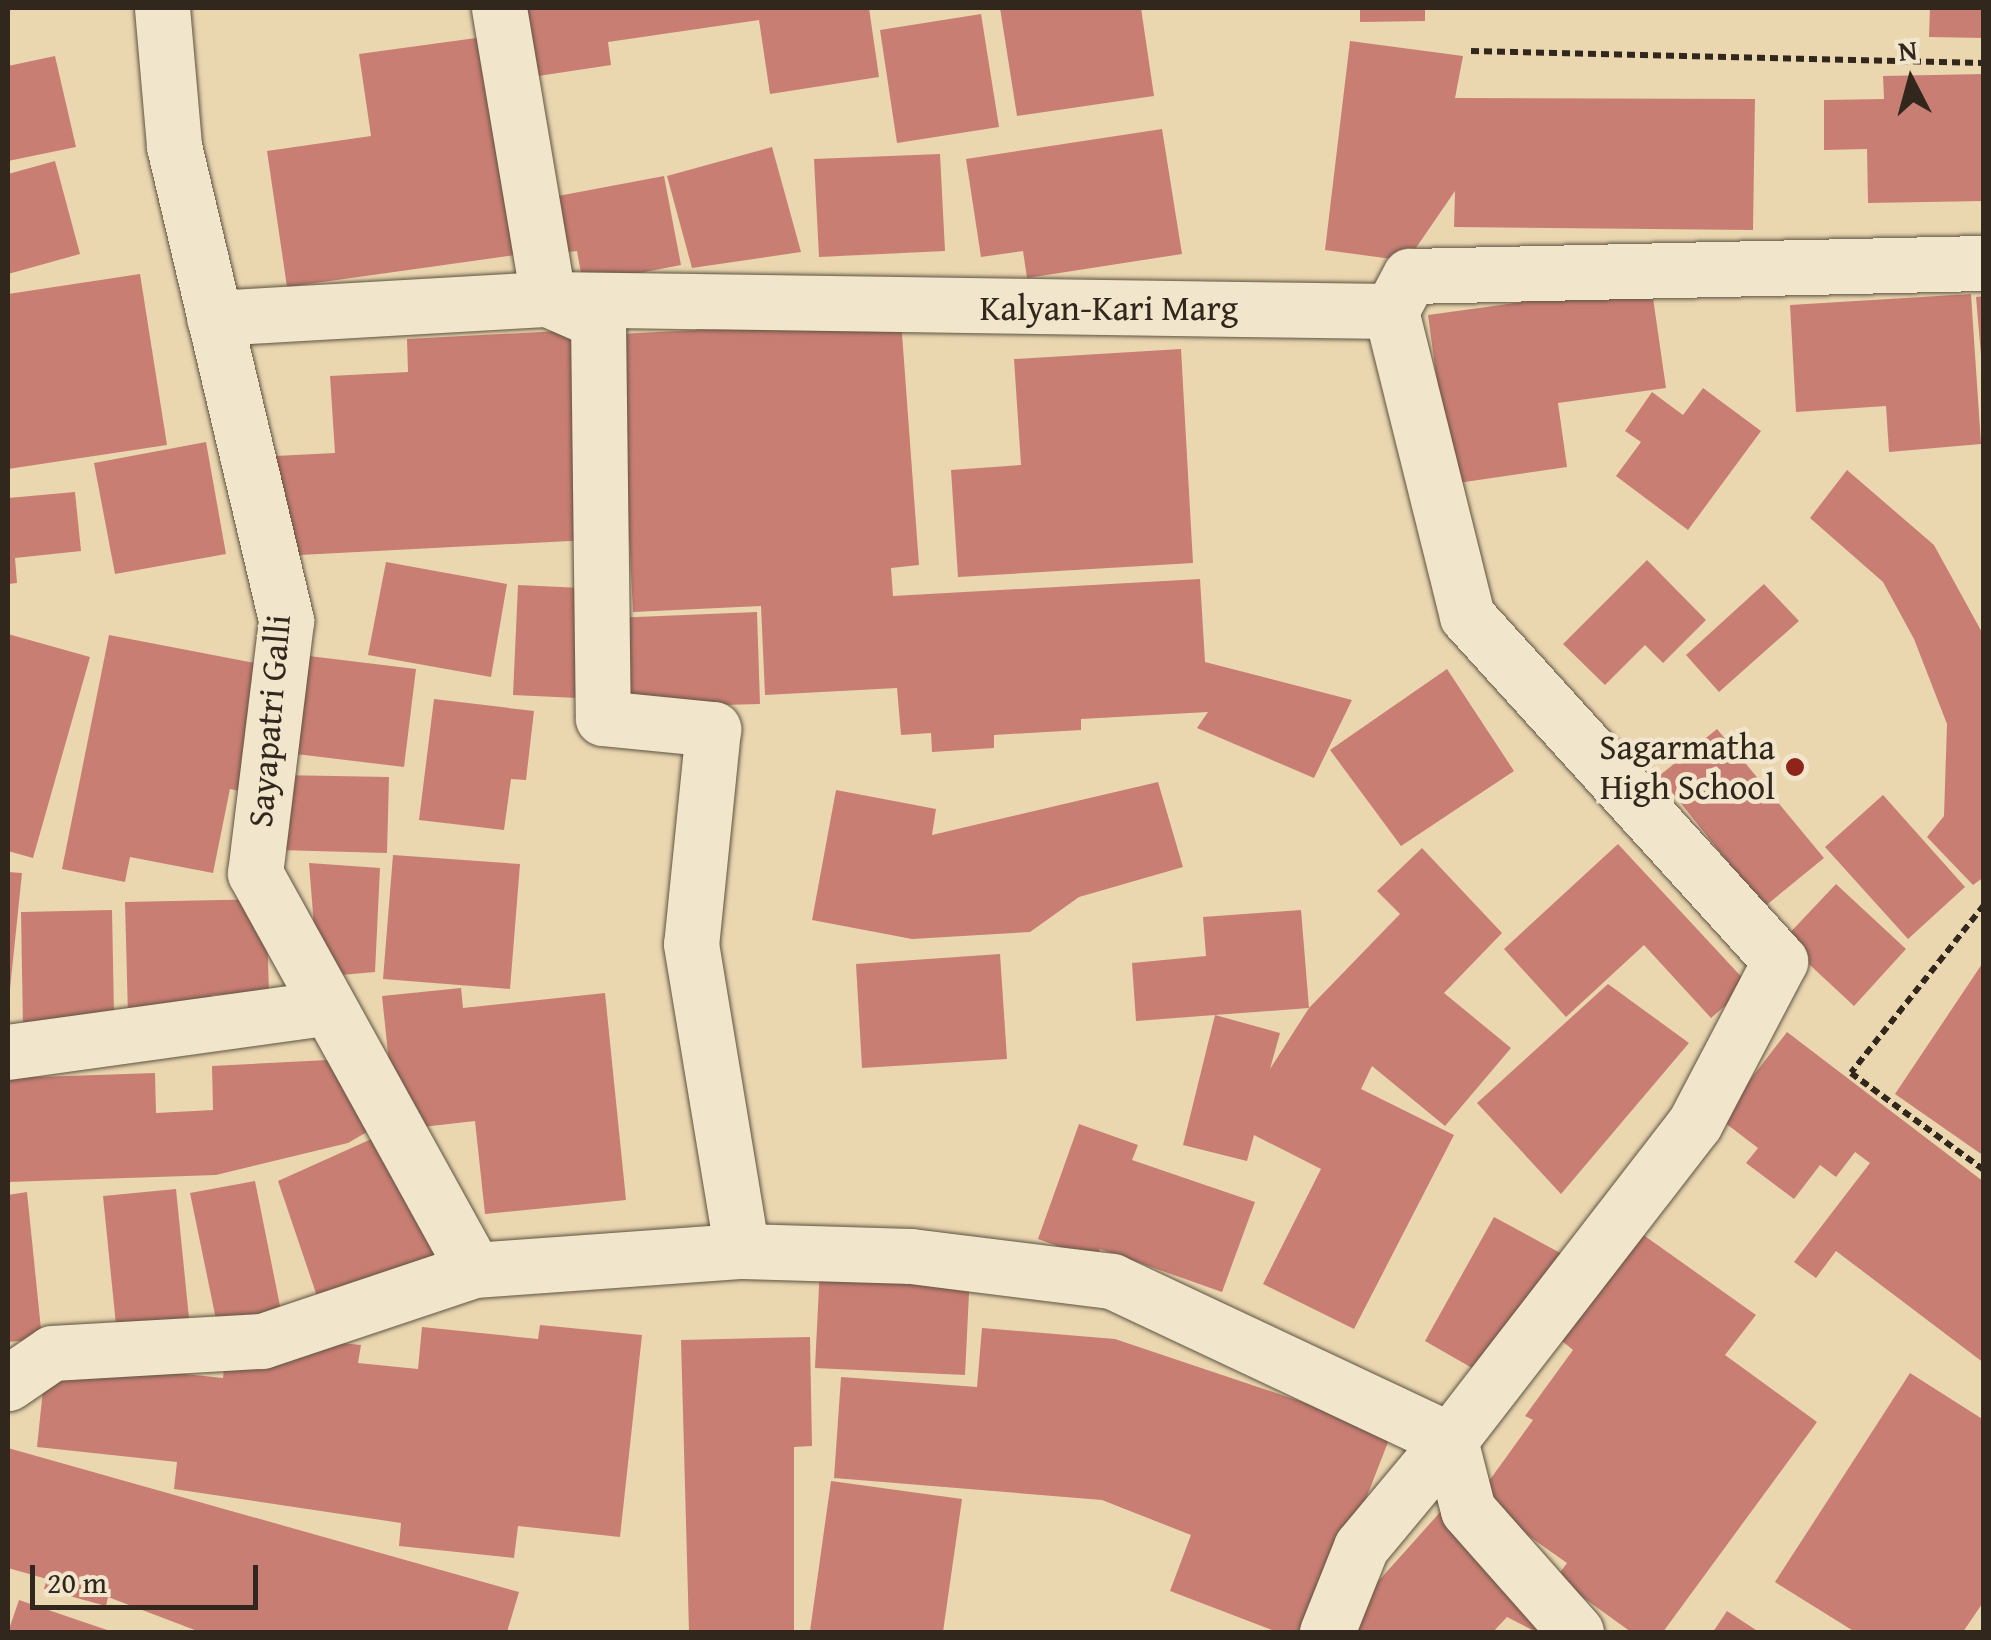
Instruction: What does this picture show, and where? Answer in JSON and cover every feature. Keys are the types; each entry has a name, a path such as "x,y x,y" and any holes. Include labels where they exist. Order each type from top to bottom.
{"street":[{"name":"Sayapatri Galli","path":"162,8 174,146 286,621 256,873 324,1008 474,1270"},
{"path":"499,8 548,300 598,321 603,718 713,729 692,944 742,1251"},
{"path":"1327,1632 1361,1546 1450,1440 1695,1123 1780,961 1467,616 1391,312 1410,276 1984,262"},
{"name":"Kalyan-Kari Marg","path":"214,318 548,300 1391,312"},
{"path":"8,1052 324,1008"},
{"path":"8,1383 52,1353 262,1341 474,1270 742,1251 911,1256 1112,1281 1450,1440"},
{"path":"1450,1440 1468,1510 1576,1632"}],"path":[{"path":"1472,51 1984,63"},
{"path":"1984,905 1851,1073 1984,1170"}],"building":[{"path":"515,8 869,8 879,77 770,94 759,20 608,42 611,65 525,78"},
{"path":"1000,8 1141,8 1154,96 1017,116"},
{"path":"1360,8 1425,8 1425,21 1360,22"},
{"path":"1930,8 1984,8 1984,38 1929,37"},
{"path":"981,14 999,127 897,143 880,30"},
{"path":"498,35 529,253 287,287 267,151 371,136 359,54"},
{"path":"1350,41 1463,56 1455,98 1755,99 1753,230 1454,227 1455,191 1407,261 1325,250"},
{"path":"55,56 76,147 8,161 8,66"},
{"path":"1984,74 1984,201 1868,203 1867,149 1824,150 1824,100 1884,99 1883,76"},
{"path":"1162,129 1182,254 1027,278 1023,251 981,257 966,159"},
{"path":"772,147 801,252 692,268 667,176"},
{"path":"940,154 945,251 819,257 814,159"},
{"path":"55,161 80,254 8,274 8,174"},
{"path":"664,176 681,265 583,284 577,251 552,254 542,199"},
{"path":"140,274 167,445 8,469 8,294"},
{"path":"1651,284 1666,388 1558,403 1567,467 1451,484 1428,315"},
{"path":"1971,294 1981,444 1889,452 1886,406 1796,412 1790,305"},
{"path":"1984,296 1984,355 1981,355 1976,297"},
{"path":"901,320 919,565 891,568 893,596 1200,579 1205,662 1352,700 1314,778 1197,728 1208,712 1081,719 1081,730 994,735 994,748 932,752 931,733 901,735 897,688 765,695 761,606 633,612 619,334"},
{"path":"577,330 589,540 281,556 275,456 335,453 330,376 408,372 407,339"},
{"path":"1181,349 1193,563 958,577 951,470 1021,465 1014,359"},
{"path":"1703,388 1761,431 1688,530 1616,476 1641,442 1625,431 1652,392 1683,415"},
{"path":"206,442 226,554 115,574 94,463"},
{"path":"1847,470 1934,545 1984,636 1984,877 1973,885 1927,837 1944,816 1947,724 1914,639 1883,582 1810,518"},
{"path":"75,492 81,551 15,558 17,583 8,584 8,498"},
{"path":"1647,560 1706,620 1663,663 1645,645 1605,685 1563,644"},
{"path":"386,562 507,584 491,677 368,655"},
{"path":"1764,584 1799,621 1719,692 1686,655"},
{"path":"518,585 603,589 599,699 513,695"},
{"path":"757,612 760,704 614,708 612,618"},
{"path":"8,634 90,657 33,858 8,851"},
{"path":"109,635 276,667 250,793 230,789 213,873 130,857 125,882 62,869"},
{"path":"309,656 416,669 404,767 296,754"},
{"path":"1447,669 1514,771 1401,846 1330,750"},
{"path":"434,699 534,711 526,780 511,779 504,830 419,820"},
{"path":"1717,729 1824,858 1764,907 1659,776"},
{"path":"279,775 389,777 387,853 278,850"},
{"path":"1158,782 1183,867 1079,897 1030,932 912,939 812,920 836,790 936,809 932,835"},
{"path":"1883,795 1965,887 1908,939 1825,847"},
{"path":"1618,844 1749,985 1711,1018 1644,945 1566,1017 1504,949"},
{"path":"1422,848 1502,933 1444,993 1511,1048 1445,1126 1372,1066 1361,1089 1454,1135 1354,1329 1263,1284 1321,1169 1254,1135 1247,1161 1183,1145 1215,1015 1280,1033 1270,1069 1309,1008 1400,914 1377,891"},
{"path":"393,855 520,864 510,989 383,979"},
{"path":"309,863 380,868 375,972 318,977"},
{"path":"8,872 22,873 10,989 8,989"},
{"path":"1836,884 1906,949 1854,1006 1783,940"},
{"path":"266,899 269,992 212,995 212,1014 128,1016 125,902"},
{"path":"112,910 114,1015 23,1028 21,912"},
{"path":"1301,910 1309,1008 1136,1021 1132,963 1206,956 1203,917"},
{"path":"1000,954 1007,1059 862,1068 856,964"},
{"path":"1984,961 1984,1156 1895,1094"},
{"path":"1608,984 1689,1043 1561,1194 1477,1103"},
{"path":"461,988 463,1008 605,993 626,1200 485,1214 475,1121 396,1130 382,996"},
{"path":"1787,1032 1984,1182 1984,1363 1836,1251 1816,1278 1794,1262 1870,1163 1855,1152 1836,1177 1820,1165 1794,1199 1746,1163 1758,1148 1720,1119"},
{"path":"327,1060 372,1129 348,1143 216,1175 8,1182 8,1078 155,1073 156,1113 213,1110 212,1066"},
{"path":"1079,1124 1138,1145 1132,1160 1255,1202 1222,1292 1100,1249 1096,1260 1038,1239"},
{"path":"387,1132 448,1264 322,1311 278,1181"},
{"path":"255,1181 283,1321 219,1334 190,1193"},
{"path":"176,1189 191,1338 118,1345 103,1196"},
{"path":"27,1192 42,1339 8,1342 8,1195"},
{"path":"1494,1217 1564,1255 1493,1380 1425,1341"},
{"path":"1635,1229 1756,1315 1725,1355 1817,1422 1663,1632 1631,1632 1556,1578 1567,1563 1476,1499 1533,1420 1525,1416 1573,1350 1562,1341"},
{"path":"820,1266 970,1273 965,1375 815,1368"},
{"path":"540,1325 642,1335 620,1537 518,1526 514,1558 399,1546 401,1523 174,1489 177,1462 37,1447 45,1370 78,1363 223,1378 226,1349 303,1357 304,1339 361,1345 358,1363 418,1369 422,1327 538,1339"},
{"path":"982,1328 1115,1339 1392,1432 1314,1632 1277,1632 1170,1591 1191,1535 1102,1500 834,1478 841,1377 977,1387"},
{"path":"810,1337 812,1446 794,1447 794,1632 689,1632 681,1340"},
{"path":"1910,1373 1984,1420 1984,1601 1963,1632 1855,1632 1775,1582"},
{"path":"8,1448 519,1592 507,1632 200,1632 108,1597 106,1606 44,1589 47,1579 8,1568"},
{"path":"831,1481 962,1499 943,1632 810,1631"},
{"path":"1443,1509 1557,1610 1536,1632 1507,1617 1493,1632 1347,1632 1339,1625"},
{"path":"19,1600 113,1632 8,1632"},
{"path":"1727,1611 1759,1632 1713,1632"}],"place":[{"name":"Sagarmatha High School","path":"1795,767"}]}
